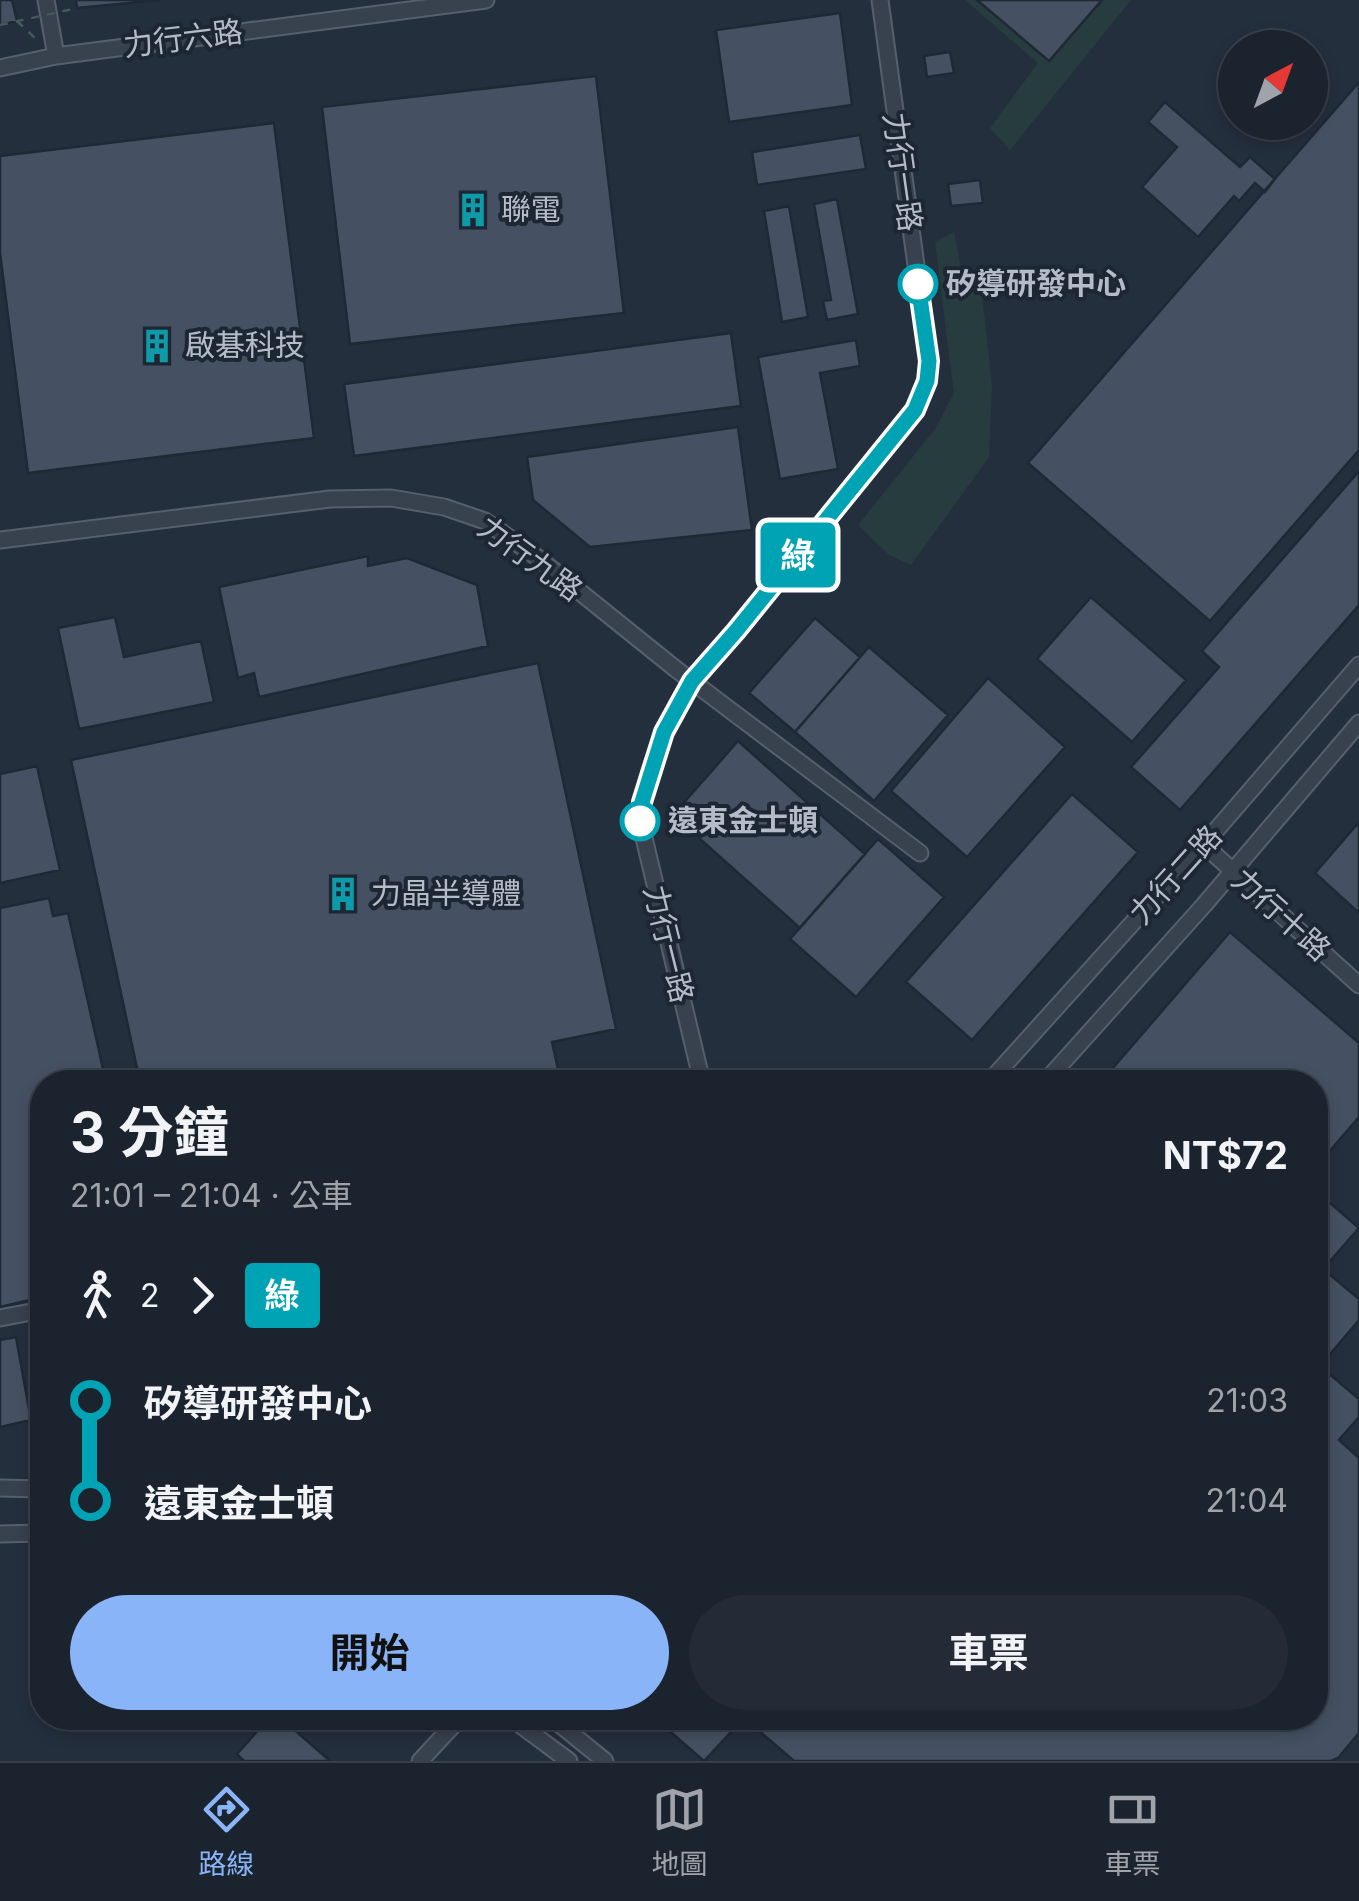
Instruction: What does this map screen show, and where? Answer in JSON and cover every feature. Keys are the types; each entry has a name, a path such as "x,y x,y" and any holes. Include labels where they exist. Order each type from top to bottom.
{"street":[{"path":"46,0 56,56"},
{"name":"力行六路","path":"0,68 56,56 422,4 486,0"},
{"name":"力行一路","path":"699,1070 640,821 642,802 664,732 692,681 915,410 927,381 929,361 880,0"},
{"name":"力行九路","path":"0,540 330,499 390,498 444,507 484,521 534,556 920,853"},
{"name":"力行二路","path":"1000,1070 1359,665"},
{"name":"力行二路","path":"1056,1070 1359,722"},
{"name":"力行十路","path":"1204,844 1359,985"},
{"path":"0,1318 30,1312"},
{"path":"0,1488 30,1489"},
{"path":"0,1534 30,1534"},
{"path":"420,1761 449,1730"},
{"path":"527,1730 569,1761"},
{"path":"567,1730 604,1761"}],"path":[{"path":"0,26 77,8"},
{"path":"17,21 35,38"}],"green space":[{"path":"965,0 1131,0 1010,150 990,128 1038,63"},
{"path":"954,232 962,275 980,276 992,386 989,457 911,565 889,555 858,525 935,429 954,393 935,242"}],"building":[{"path":"0,0 12,0 17,21 0,25"},
{"path":"76,0 160,0 77,8"},
{"path":"977,0 1102,0 1049,61"},
{"path":"840,13 852,105 729,122 716,30"},
{"path":"950,52 954,73 927,77 924,56"},
{"name":"聯電","path":"596,76 624,313 350,344 322,107"},
{"path":"1359,82 1359,450 1210,621 1028,463 1309,140 1328,140 1328,118"},
{"path":"1165,102 1240,167 1250,157 1275,179 1265,192 1255,183 1239,201 1234,196 1198,237 1142,187 1177,147 1148,122"},
{"name":"啟碁科技","path":"274,123 314,438 28,473 0,253 0,156"},
{"path":"860,135 866,169 757,185 752,152"},
{"path":"980,180 983,203 951,206 948,184"},
{"path":"837,199 858,314 827,320 823,301 831,300 814,204"},
{"path":"789,206 808,317 782,322 764,211"},
{"path":"731,333 741,406 354,456 344,384"},
{"path":"856,340 860,366 820,373 838,469 780,479 758,357"},
{"path":"738,427 752,530 590,547 533,500 527,457"},
{"path":"1359,471 1359,605 1180,810 1131,767 1219,667 1202,651"},
{"path":"368,556 368,566 407,558 477,585 488,646 259,697 254,673 238,678 219,587"},
{"path":"1091,597 1186,680 1132,742 1037,659"},
{"path":"115,617 124,657 201,641 214,702 79,729 58,628"},
{"path":"815,618 860,657 795,732 749,693"},
{"path":"869,647 948,715 874,801 795,732"},
{"name":"力晶半導體","path":"538,663 616,1029 552,1042 558,1070 137,1070 71,760"},
{"path":"988,678 1065,747 967,857 891,791"},
{"path":"738,741 865,854 800,928 673,815"},
{"path":"37,766 60,870 0,883 0,774"},
{"path":"1072,794 1138,852 972,1040 906,982"},
{"path":"1359,822 1359,913 1315,873"},
{"path":"878,839 944,897 856,997 790,939"},
{"path":"49,898 53,916 68,913 103,1070 30,1070 30,1300 0,1307 0,908"},
{"path":"1230,932 1359,1043 1359,1117 1328,1153 1328,1070 1111,1070"},
{"path":"1328,1201 1359,1228 1328,1263"},
{"path":"1328,1273 1359,1299 1359,1320 1328,1357"},
{"path":"16,1337 30,1420 0,1427 0,1340"},
{"path":"1328,1373 1359,1399 1359,1417 1339,1440 1359,1458 1359,1733 1338,1758 794,1761 758,1730 1328,1730"},
{"path":"258,1730 295,1730 330,1761 244,1761 237,1754"},
{"path":"668,1730 733,1730 704,1761"}],"bus line":[{"name":"綠","path":"640,821 642,802 664,732 692,681 915,410 927,381 929,361 918,284"}],"place":[{"name":"聯電","path":"473,210"},
{"name":"矽導研發中心","path":"918,284"},
{"name":"啟碁科技","path":"157,346"},
{"name":"遠東金士頓","path":"640,821"},
{"name":"力晶半導體","path":"343,894"}]}
